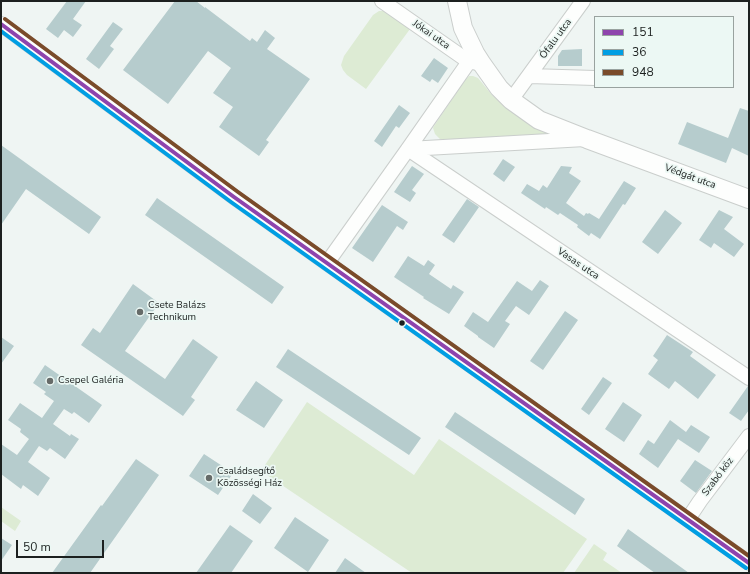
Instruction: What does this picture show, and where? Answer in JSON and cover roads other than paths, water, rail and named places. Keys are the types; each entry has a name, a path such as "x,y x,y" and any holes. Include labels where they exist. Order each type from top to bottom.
{"main road":[{"name":"Védgát utca","path":"457,1 463,28 475,59 511,100 539,120 749,199"}],"street":[{"name":"Jókai utca","path":"382,1 475,59"},
{"name":"Ófalu utca","path":"511,100 583,1"},
{"path":"2,26 183,160 749,563"},
{"path":"327,263 458,77 475,59"},
{"path":"529,76 594,78"},
{"name":"Védgát utca","path":"408,149 587,139"},
{"name":"Vasas utca","path":"408,149 749,378"},
{"name":"Szabó köz","path":"688,520 702,498 749,436"}],"place":[{"name":"Csete Balázs Technikum","path":"140,312"},
{"name":"Csepel Galéria","path":"50,381"},
{"name":"Családsegítő Közösségi Ház","path":"209,478"}]}
